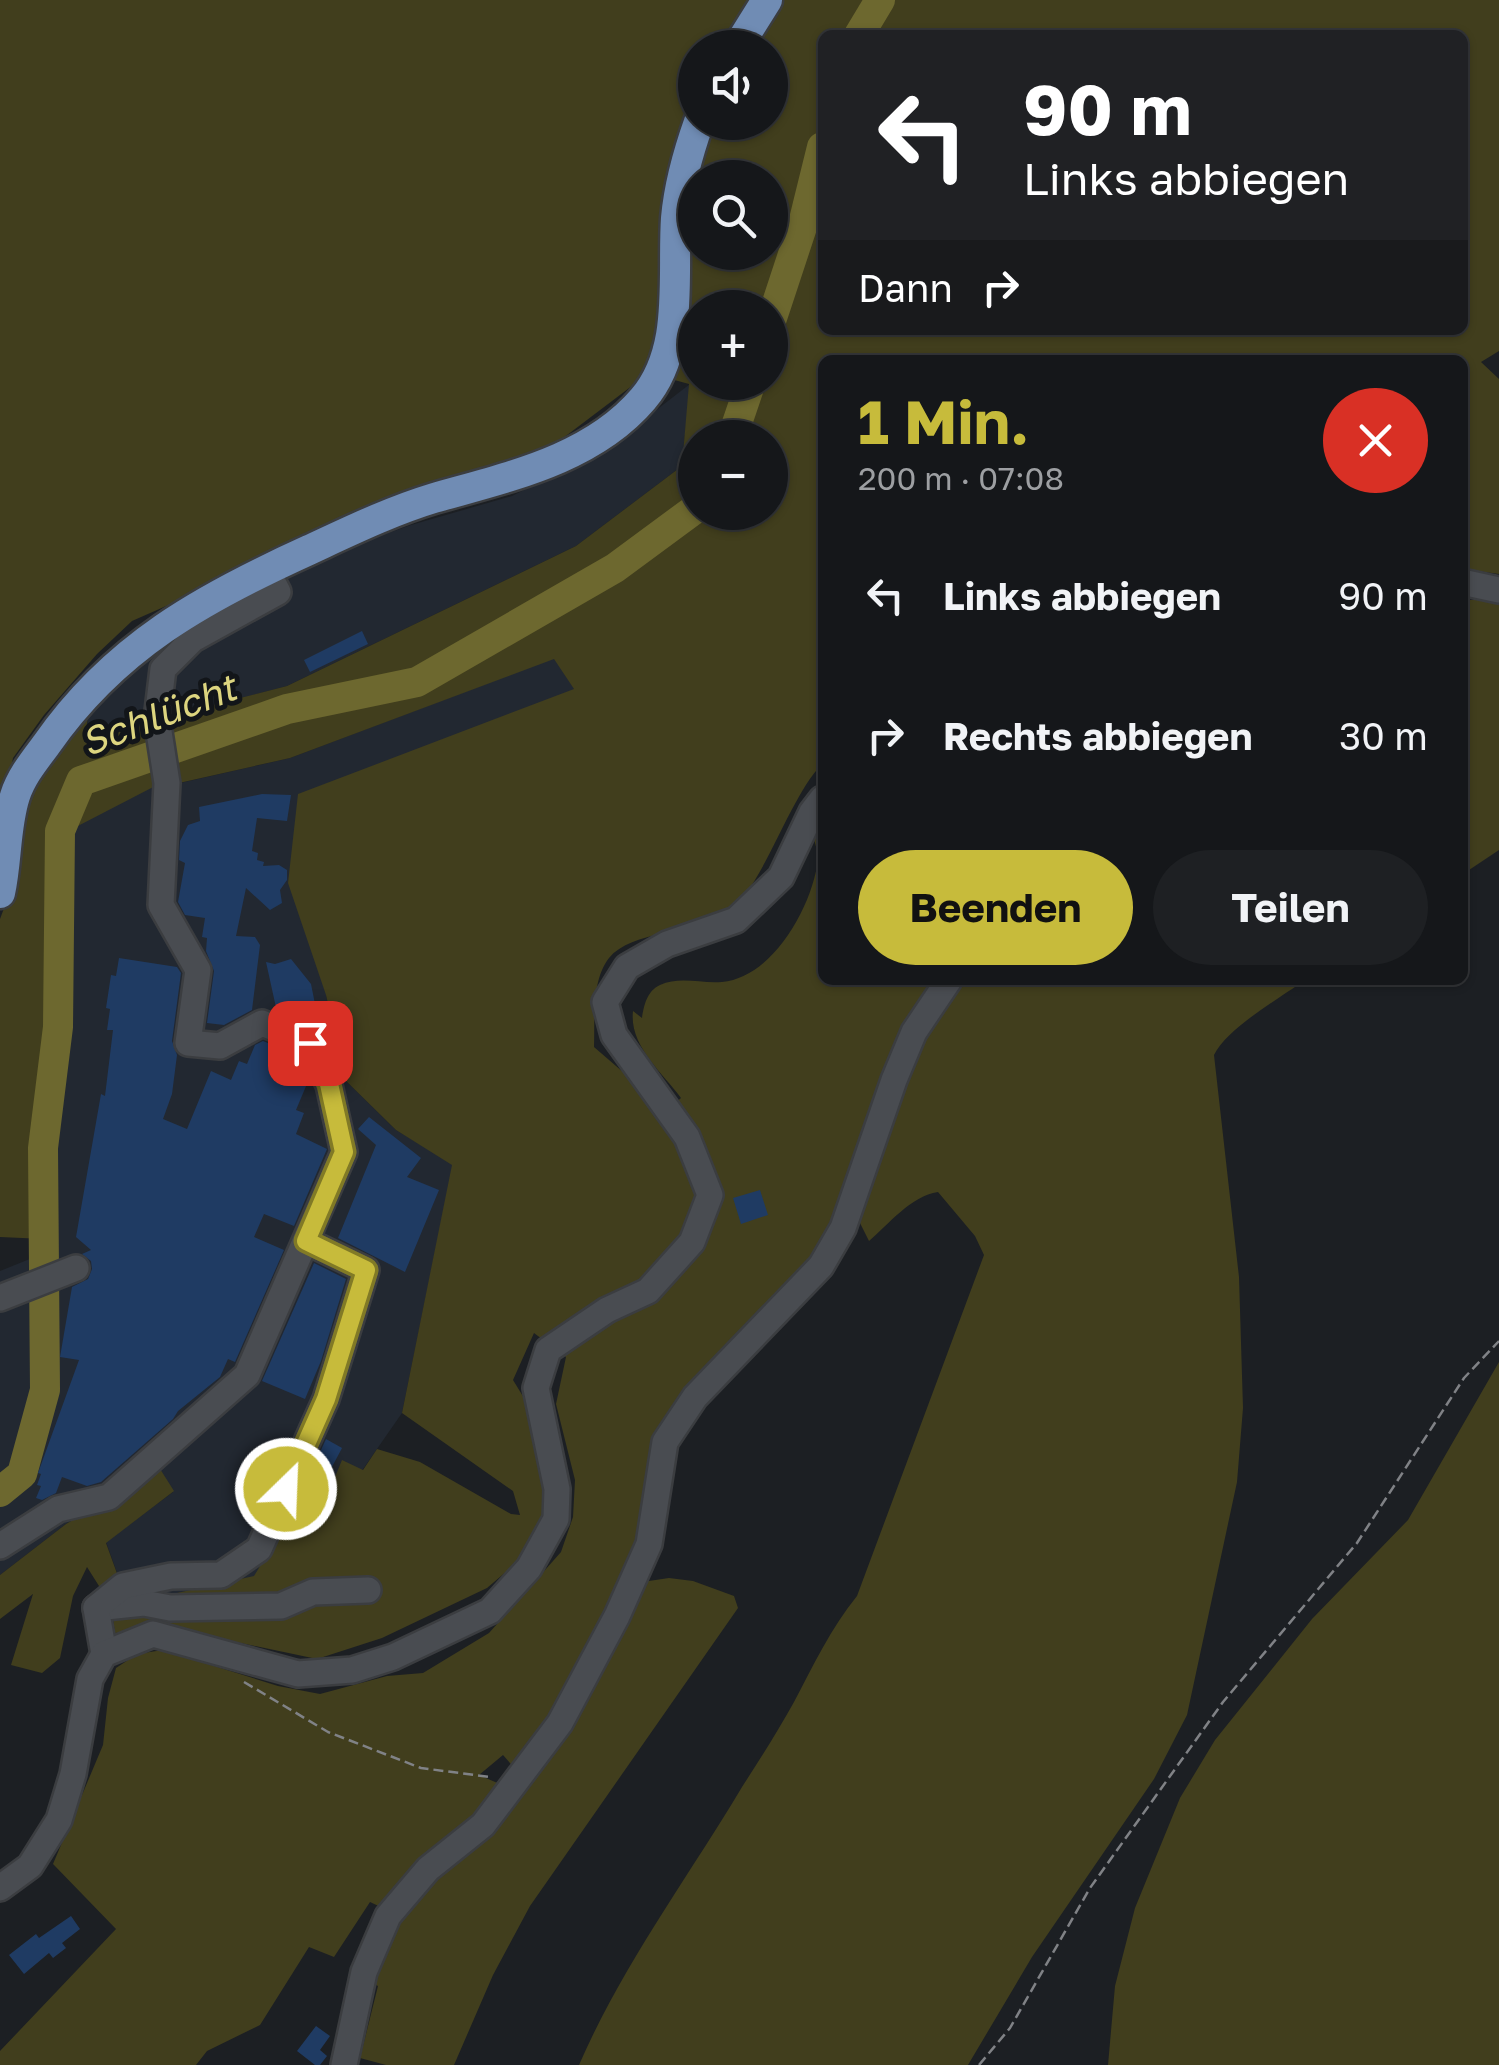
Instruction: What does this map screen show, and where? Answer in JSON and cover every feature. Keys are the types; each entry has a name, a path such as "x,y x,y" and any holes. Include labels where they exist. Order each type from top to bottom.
{"main road":[{"path":"748,30 767,0"},
{"path":"0,893 15,795 27,771 82,697 146,638 266,569 372,520 548,463 622,419 644,398 667,358 673,319 676,215 693,140"}],"street":[{"path":"0,1546 58,1509 110,1497 247,1375 344,1152 329,1084 310,1043 262,1023 220,1046 188,1043 198,970 161,905 167,783 157,719 163,669 192,639 278,592 266,569"},
{"path":"1468,583 1494,589"},
{"path":"1468,595 1494,589"},
{"path":"0,1888 30,1866 59,1820 73,1774 90,1679 104,1654 154,1634 298,1674 352,1670 393,1657 490,1611 529,1568 556,1519 557,1489 536,1388 548,1350 607,1310 648,1291 692,1242 710,1195 687,1136 614,1035 606,1002 627,968 667,944 736,920 782,877 818,804"},
{"path":"344,2065 364,1972 388,1916 428,1869 483,1826 560,1723 616,1616 648,1544 665,1442 695,1397 821,1266 843,1228 914,1032 946,985"},
{"path":"96,1608 123,1586 171,1576 221,1574 259,1548 326,1399 366,1270 306,1241"},
{"path":"0,1298 76,1268"},
{"path":"96,1608 144,1603 170,1608 282,1606 313,1592 368,1590"},
{"path":"96,1608 104,1654"}],"path":[{"path":"979,2065 1010,2028 1090,1888 1223,1702 1358,1544 1464,1378 1498,1342"},
{"path":"242,1681 328,1732 421,1768 516,1779"}],"shaded area":[{"path":"0,0 1499,0 1499,351 1481,362 1499,379 1499,574 1468,570 1468,355 818,355 818,769 737,905 710,922 632,942 609,958 597,989 594,1047 667,1110 681,1098 641,1047 633,1011 642,1018 649,995 668,982 722,982 758,968 799,917 818,859 818,985 938,985 818,1265 726,1347 665,1421 633,1572 611,1619 516,1770 503,1755 479,1775 502,1785 478,1818 387,1910 370,1902 334,1957 309,1947 260,2025 207,2051 196,2065 0,2065 0,2051 116,1929 53,1864 103,1745 116,1668 137,1654 163,1650 278,1686 320,1694 387,1676 423,1673 489,1633 561,1552 573,1517 575,1480 556,1404 566,1357 534,1333 513,1380 532,1411 553,1499 532,1550 487,1588 382,1638 317,1659 174,1629 115,1633 111,1605 87,1567 73,1596 60,1658 42,1673 11,1665 33,1594 0,1619 0,1575 66,1524 117,1494 155,1461 174,1491 106,1543 131,1612 167,1613 177,1593 254,1576 300,1501 323,1506 342,1460 363,1470 377,1449 420,1462 511,1514 520,1515 513,1491 402,1413 452,1165 396,1130 345,1080 326,995 288,883 298,794 574,689 554,659 290,758 179,783 165,717 287,686 576,546 678,469 678,530 788,530 788,420 686,420 688,400 788,400 788,290 678,290 678,381 649,373 546,451 403,502 132,621 44,715 13,758 0,828"},
{"path":"678,393 678,400 688,400 686,420 678,420 678,469 576,546 287,686 166,718 180,783 290,758 554,658 575,690 326,995 345,1080 396,1130 453,1164 402,1413 256,1623 131,1612 106,1542 173,1492 117,1494 66,1524 0,1575 0,1271 52,1250 74,827 88,717 137,667 196,625 340,550 512,496 607,448"},
{"path":"1499,600 1499,850 1468,871 1468,601"},
{"path":"80,707 88,717 84,742 148,724 159,784 74,828 64,1055 44,1239 0,1237 0,919 9,895 20,813"},
{"path":"818,829 818,859 813,836"},
{"path":"956,985 1298,985 1230,1034 1214,1055 1239,1277 1243,1408 1237,1482 1187,1715 1154,1779 1032,1957 968,2065 579,2065 635,1958 857,1596 984,1255 975,1236 938,1192 910,1205 869,1241 857,1217 916,1050"},
{"path":"1499,1362 1499,2065 1108,2065 1115,1986 1135,1908 1180,1798 1215,1740 1312,1619 1408,1520"},
{"path":"669,1578 693,1581 734,1596 738,1608 530,1906 493,1975 454,2065 386,2065 360,2058 378,1986 366,1980 397,1920 422,1885 490,1829 642,1582"}],"building":[{"path":"362,631 368,644 310,672 304,660"},
{"path":"262,794 291,795 287,821 257,818 252,851 258,853 257,860 264,862 263,866 279,865 287,870 287,880 280,890 282,903 270,910 246,888 236,936 255,937 260,945 252,1010 224,1025 207,1023 214,971 206,951 207,938 202,937 205,918 185,915 178,902 185,863 179,860 180,841 188,825 200,821 199,807"},
{"path":"119,958 177,967 181,973 172,1041 177,1055 172,1094 163,1119 187,1129 211,1071 231,1080 239,1061 247,1064 255,1045 263,1041 293,1053 290,1059 302,1064 309,1079 296,1110 304,1113 296,1134 327,1149 294,1226 264,1214 254,1237 284,1250 235,1362 228,1359 220,1377 101,1482 87,1486 62,1477 56,1493 42,1500 36,1498 41,1486 37,1485 41,1474 38,1473 79,1360 60,1357 72,1287 88,1279 92,1269 91,1261 82,1254 91,1250 76,1237 101,1094 105,1096 113,1030 107,1030 110,1009 106,1008 111,975 116,976"},
{"path":"291,959 311,984 317,1014 301,1017 300,1013 287,1016 277,1012 266,962 275,964"},
{"path":"369,1117 421,1158 407,1177 439,1190 405,1272 338,1238 376,1145 358,1129"},
{"path":"760,1190 768,1215 741,1224 733,1198"},
{"path":"314,1263 346,1279 305,1399 262,1381"},
{"path":"326,1439 342,1448 316,1497 303,1490"},
{"path":"71,1916 80,1929 62,1943 66,1948 53,1958 49,1953 24,1974 9,1955 36,1934 39,1938"},
{"path":"316,2026 330,2036 320,2050 327,2056 320,2065 297,2051"}],"waterway":[{"name":"Schlücht","path":"862,30 880,0"},
{"name":"Schlücht","path":"781,290 818,163"},
{"name":"Schlücht","path":"738,420 745,400"},
{"name":"Schlücht","path":"0,1492 22,1474 45,1390 43,1148 58,1027 60,831 81,781 287,709 417,682 615,568 678,522"}],"route":[{"path":"286,1489 326,1399 366,1270 306,1241 344,1152 329,1084 310,1043"}]}
